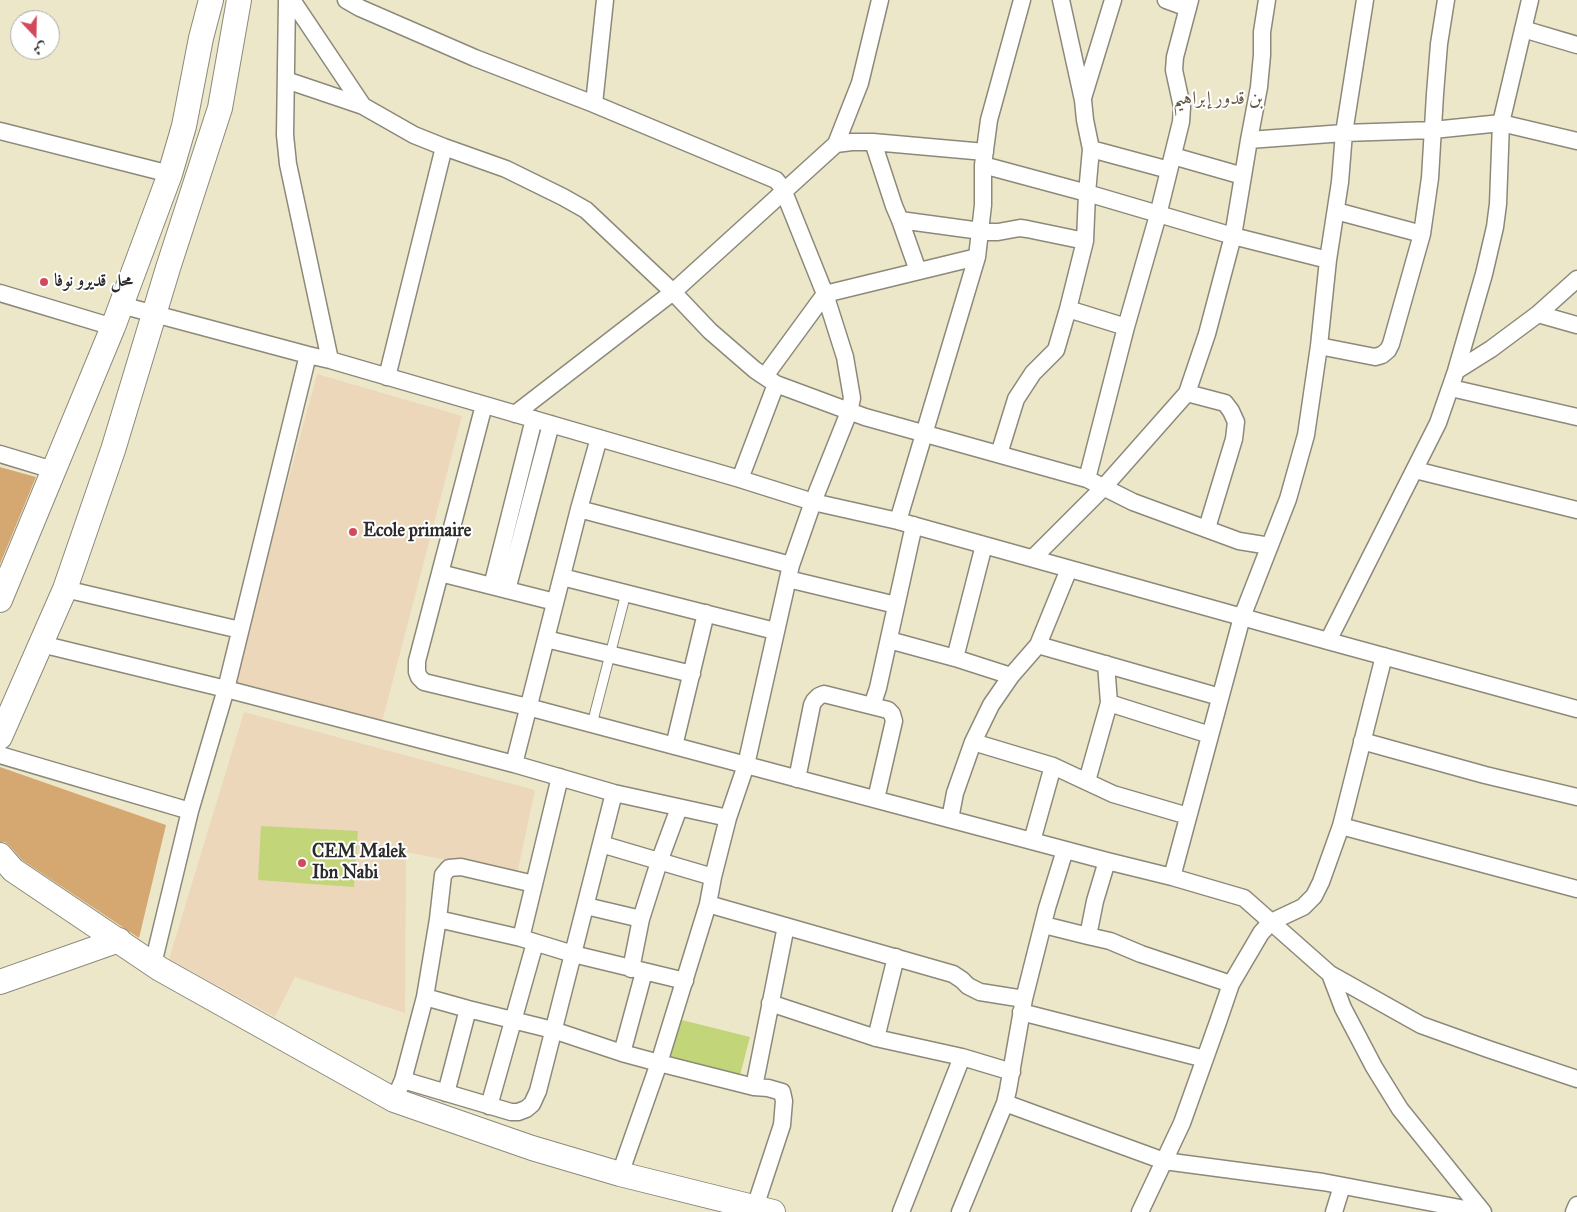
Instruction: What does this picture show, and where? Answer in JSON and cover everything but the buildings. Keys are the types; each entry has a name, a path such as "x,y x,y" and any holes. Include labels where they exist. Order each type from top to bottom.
{"main road":[{"path":"0,600 113,327 170,174 184,126 201,38 211,0"},
{"path":"0,737 65,588 113,450 153,315 220,108 239,0"},
{"path":"4,865 153,964 366,1085 399,1090 532,1148 620,1174 764,1210"},
{"path":"0,982 119,940"}],"street":[{"path":"287,0 285,135 288,164 330,360"},
{"path":"292,0 363,106"},
{"path":"346,0 360,8 475,58 594,104 776,180 784,192 826,294 845,357 852,398 849,412 813,502 790,572 775,631 746,765 728,818 708,904 659,1064 620,1174"},
{"path":"594,104 605,0"},
{"path":"515,414 672,292 836,144 860,83 880,0"},
{"path":"898,521 977,257 983,205 984,158 989,120 1022,0"},
{"path":"999,454 1016,399 1033,373 1056,350 1085,241 1091,149 1083,100 1061,0"},
{"path":"1083,100 1113,0"},
{"path":"1087,479 1181,122 1182,107 1174,70 1174,57 1189,4 1166,0"},
{"path":"1033,558 1103,488 1187,393 1207,334 1233,236 1260,87 1262,32 1267,0"},
{"path":"1172,877 1242,617 1288,499 1306,435 1319,346 1328,260 1340,182 1344,133 1366,0"},
{"path":"1319,346 1375,357 1382,355 1388,350 1394,335 1422,234 1430,178 1438,54 1446,0"},
{"path":"1328,641 1416,470 1438,423 1451,388 1484,274 1495,227 1498,204 1501,124 1530,0"},
{"path":"1523,29 1577,45"},
{"path":"286,80 363,106 414,135 506,169 564,196 586,210 710,331 755,370 771,380 849,412 1087,479 1133,502 1239,540 1270,546"},
{"path":"1249,140 1344,133 1433,130 1501,124 1577,141"},
{"path":"0,131 170,174"},
{"path":"836,144 873,142 984,158 1158,215 1328,260"},
{"path":"873,142 918,271"},
{"path":"387,377 444,147"},
{"path":"1091,149 1243,176"},
{"path":"1336,211 1422,234"},
{"path":"900,220 998,232 1020,228 1085,241"},
{"path":"740,479 771,380 826,294 977,257"},
{"path":"1456,371 1492,349 1538,314 1577,279"},
{"path":"0,293 113,327"},
{"path":"121,305 153,315 330,360 813,502 914,525 1328,641 1577,708"},
{"path":"1068,309 1126,327"},
{"path":"1538,314 1577,324"},
{"path":"153,964 190,811 226,689 308,355"},
{"path":"1451,388 1577,417"},
{"path":"1187,393 1225,403 1236,422 1234,439 1207,528"},
{"path":"484,405 417,661 417,672 424,682 528,707 1172,877 1244,898 1330,974 1421,1025 1488,1050 1577,1079"},
{"path":"499,588 534,419"},
{"path":"499,588 551,424"},
{"path":"514,764 599,438"},
{"path":"0,454 53,470"},
{"path":"1416,470 1577,510"},
{"path":"579,509 896,605"},
{"path":"872,706 878,688 914,525"},
{"path":"956,658 984,545"},
{"path":"950,819 955,793 973,742 991,705 1011,676 1038,645 1069,569"},
{"path":"440,573 555,602"},
{"path":"562,577 775,631"},
{"path":"65,588 240,630"},
{"path":"674,746 706,614"},
{"path":"546,638 692,674"},
{"path":"889,640 956,658 1011,676"},
{"path":"41,644 226,689 514,764 614,793 728,818"},
{"path":"1038,645 1220,697"},
{"path":"1140,1212 1182,1123 1230,984 1261,933 1271,922 1303,907 1314,896 1321,882 1340,826 1384,656"},
{"path":"1087,781 1109,703 1106,664"},
{"path":"797,779 812,705 819,696 824,694 888,710 892,714 894,721 876,799"},
{"path":"1109,703 1210,735"},
{"path":"1362,741 1485,775 1577,797"},
{"path":"973,742 1054,766 1113,794 1188,816"},
{"path":"0,755 190,811"},
{"path":"1032,841 1054,766"},
{"path":"489,1106 512,1020 528,940 534,884 560,777"},
{"path":"534,884 461,867 449,868 445,871 426,997 399,1090 446,1093 511,1112 526,1109 532,1104 538,1091 614,793"},
{"path":"622,1053 637,970 641,919 679,808"},
{"path":"1340,826 1577,890"},
{"path":"601,844 713,877"},
{"path":"960,1212 1005,1103 1023,1005 1047,908 1065,850"},
{"path":"1088,936 1095,901 1107,861"},
{"path":"708,904 953,974 968,986 980,992 1205,1059"},
{"path":"586,906 641,919"},
{"path":"438,919 528,940 573,954 685,981"},
{"path":"1044,925 1110,942 1230,984"},
{"path":"754,1087 786,926"},
{"path":"876,1038 896,957"},
{"path":"1330,974 1347,1016 1374,1067 1400,1109 1482,1212"},
{"path":"426,997 553,1030 659,1064 782,1092 784,1101 782,1125 764,1210"},
{"path":"770,1003 876,1038 1012,1072"},
{"path":"446,1093 468,1009"},
{"path":"902,1212 962,1058"},
{"path":"1005,1103 1164,1161 1342,1186 1482,1212"},
{"path":"1334,1212 1342,1186"},
{"path":"1574,1212 1577,1205"}],"lane":[{"path":"592,724 626,593"}],"shaded area":[{"name":"Ecole primaire","path":"317,374 462,416 381,726 232,687"},
{"name":"CEM Malek Ibn Nabi","path":"244,712 535,790 517,874 406,852 405,1013 295,977 275,1017 169,959"}],"green space":[{"path":"261,826 358,831 354,887 258,880"},
{"path":"678,1019 750,1037 739,1079 669,1060"}],"place":[{"name":"محل قديرو نوفا","path":"44,282"},
{"name":"Ecole primaire","path":"353,532"},
{"name":"CEM Malek Ibn Nabi","path":"302,863"}],"district":[{"name":"بن قدور إبراهيم","path":"1218,99"}]}
